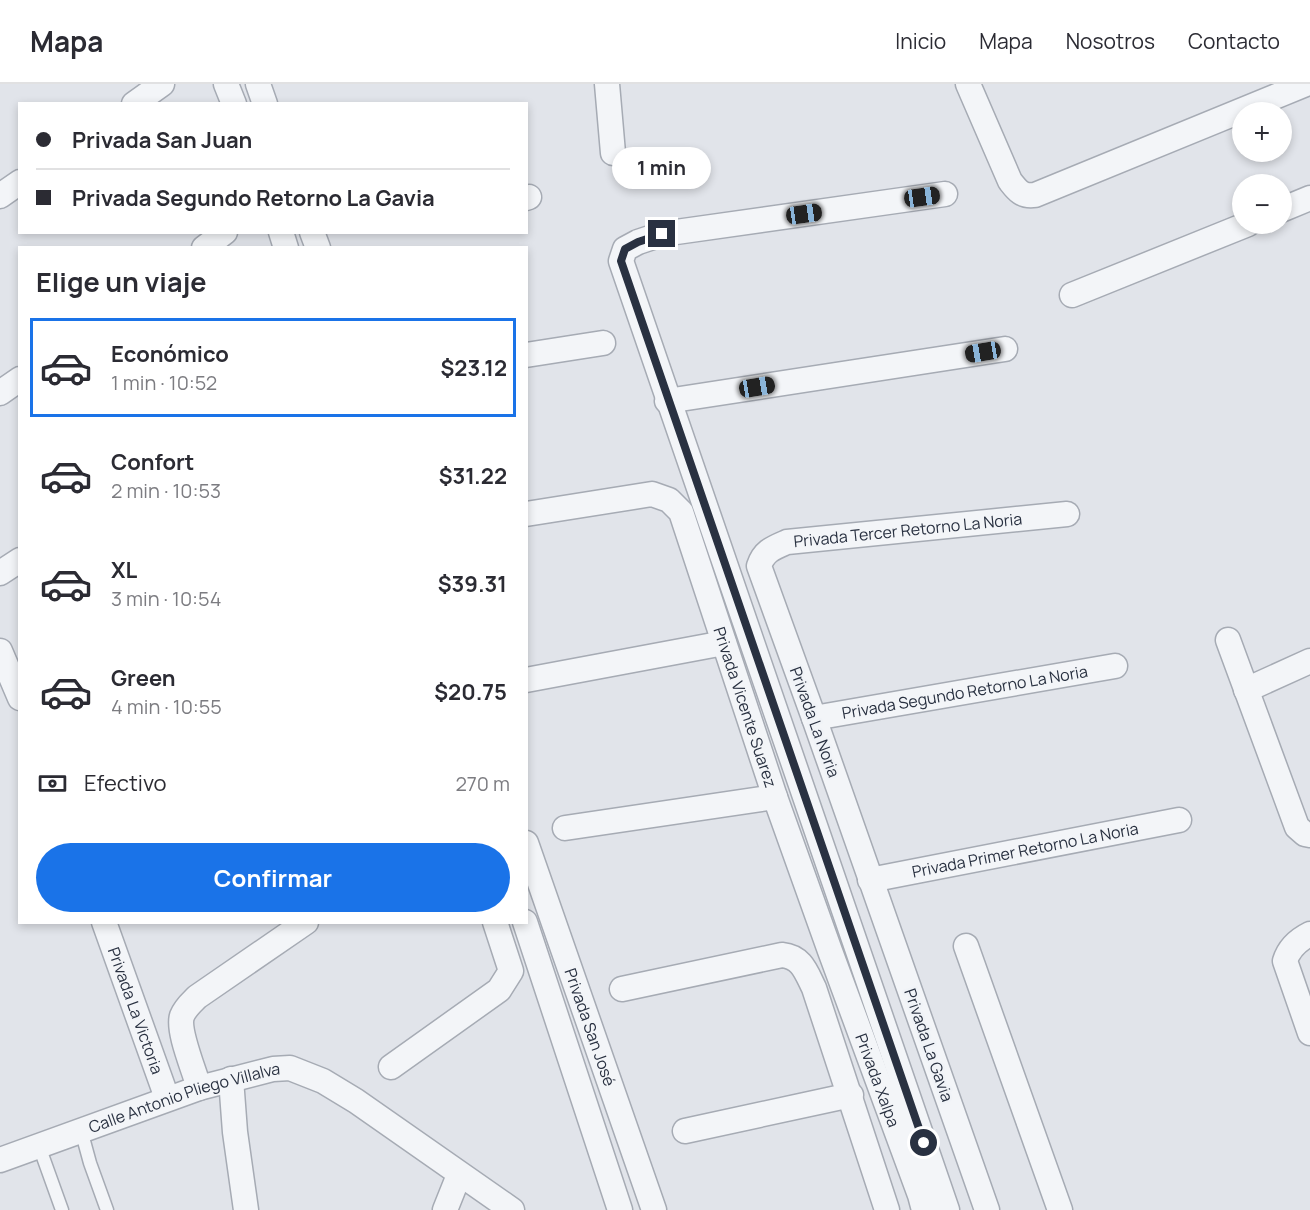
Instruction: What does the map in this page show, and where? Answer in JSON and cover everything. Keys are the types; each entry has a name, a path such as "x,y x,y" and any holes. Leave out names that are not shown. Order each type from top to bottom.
{"street":[{"path":"137,102 162,84"},
{"path":"226,84 233,102"},
{"path":"258,84 264,102"},
{"path":"608,84 613,153"},
{"path":"968,84 1010,181 1019,192 1026,196 1035,195 1264,92 1306,84"},
{"path":"0,196 18,183"},
{"path":"945,194 662,234 625,249 621,261 667,401 947,1210"},
{"path":"1292,205 1310,198"},
{"path":"1072,295 1232,230"},
{"path":"207,246 222,234"},
{"path":"528,355 603,343"},
{"path":"667,401 1005,349"},
{"path":"0,393 18,380"},
{"name":"Privada Vicente Suarez","path":"528,514 652,494 669,500 681,512 775,797 830,951"},
{"name":"Privada Tercer Retorno La Noria","path":"759,566 762,556 769,549 787,542 1067,514"},
{"path":"0,573 18,561"},
{"name":"Privada La Noria","path":"759,566 870,880"},
{"path":"1228,640 1297,827 1310,835"},
{"path":"528,680 724,643"},
{"path":"0,651 18,693"},
{"path":"1246,690 1310,662"},
{"name":"Privada Segundo Retorno La Noria","path":"814,718 1115,666"},
{"path":"565,828 775,797"},
{"name":"Privada Primer Retorno La Noria","path":"870,880 1179,820"},
{"name":"Privada San José","path":"528,849 654,1210"},
{"name":"Privada La Gavia","path":"870,880 987,1210"},
{"name":"Privada La Victoria","path":"105,924 167,1098"},
{"path":"199,1088 183,1032 181,1018 186,1009 197,997 303,924"},
{"path":"391,1067 500,990 511,971 496,924"},
{"path":"526,924 621,1210"},
{"path":"1310,934 1287,952 1285,961 1310,1032"},
{"path":"966,946 1060,1210"},
{"name":"Privada Xalpa","path":"830,951 921,1195 924,1210"},
{"path":"622,988 782,955 790,956 800,962 810,979 887,1210"},
{"name":"Calle Antonio Pliego Villalva","path":"0,1160 167,1098 231,1079 273,1069 290,1068 323,1081 356,1101 459,1175 513,1210"},
{"path":"231,1079 235,1132 246,1210"},
{"path":"685,1131 850,1095"},
{"path":"445,1210 459,1175"}],"lane":[{"path":"81,1130 107,1210"},
{"path":"39,1146 62,1210"}],"route":[{"path":"662,234 625,249 621,261 675,424 924,1143"}]}
